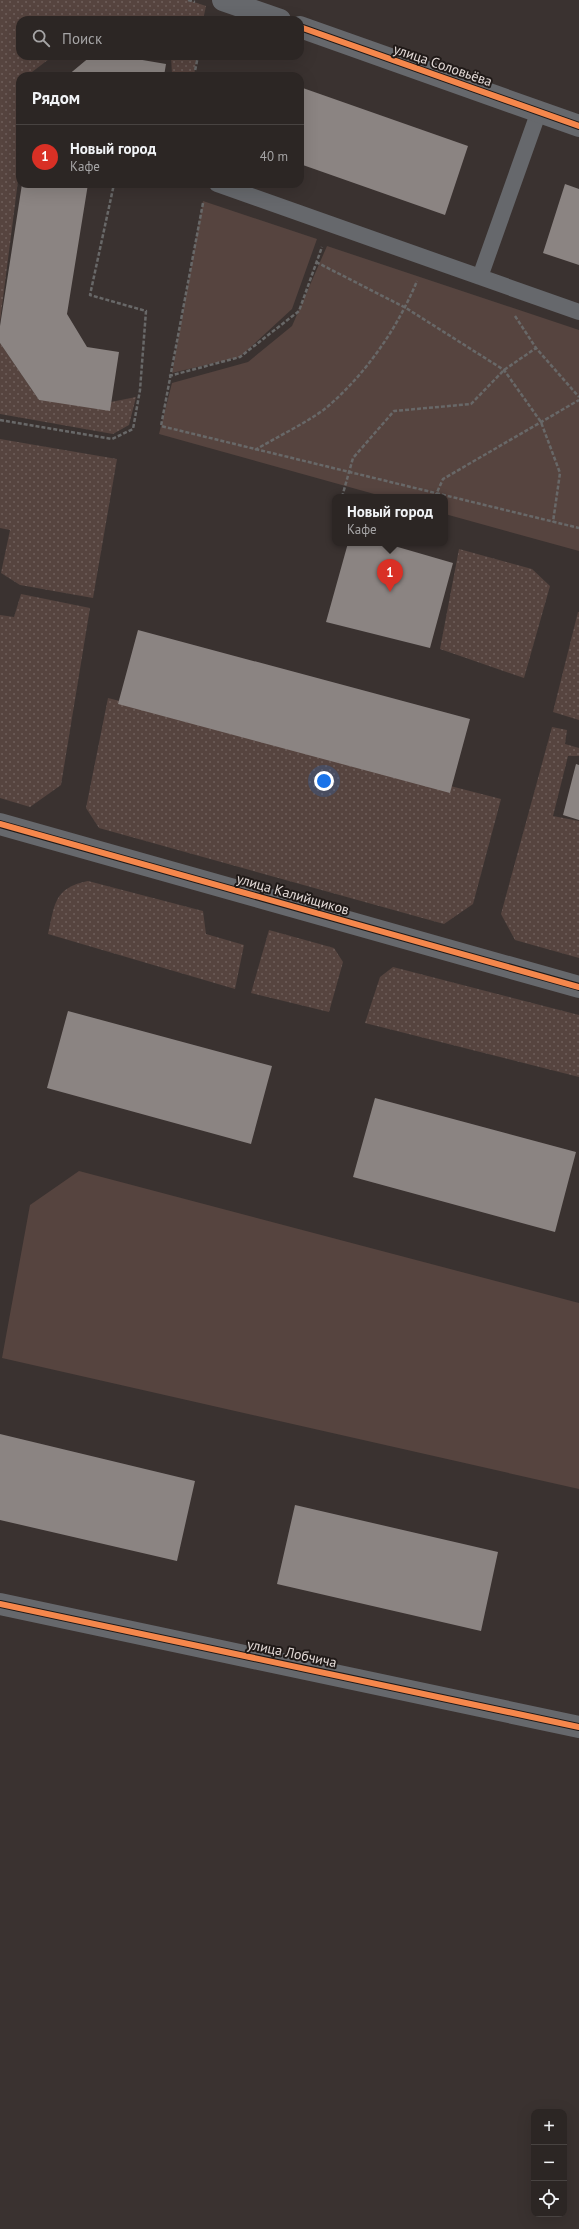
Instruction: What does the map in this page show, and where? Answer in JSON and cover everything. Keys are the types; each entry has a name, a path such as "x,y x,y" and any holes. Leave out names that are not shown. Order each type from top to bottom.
{"street":[{"path":"223,0 269,16"},
{"name":"улица Соловьёва","path":"304,28 579,126"},
{"name":"улица Калийщиков","path":"0,824 579,987"},
{"name":"улица Лобчича","path":"0,1604 242,1654 579,1727"}],"lane":[{"path":"480,277 539,111"},
{"path":"228,188 579,312"}],"path":[{"path":"195,72 197,60"},
{"path":"0,420 112,439 133,429 140,390 146,311 90,294 113,188"},
{"path":"209,200 203,201 169,376 161,426 254,450 440,494"},
{"path":"169,376 240,356 299,311 324,241"},
{"path":"316,262 406,308 504,370 541,422 560,473 553,522"},
{"path":"254,450 325,408 373,359 406,308 420,274"},
{"path":"436,493 443,479 579,398 536,348 512,311"},
{"path":"343,494 353,458 394,411 471,404 504,370 536,348"},
{"path":"448,496 579,528"}],"shaded area":[{"path":"0,0 188,0 206,6 204,16 16,16 16,60 48,60 32,72 16,72 17,188 0,322"},
{"path":"171,60 196,60 195,72 172,72"},
{"path":"203,201 317,239 292,309 240,357 172,373"},
{"path":"327,246 579,330 579,551 448,515 448,494 374,494 159,434 172,383 248,362 292,326"},
{"path":"0,343 39,400 111,402 136,397 129,425 113,434 0,414"},
{"path":"0,439 117,459 93,598 20,585 1,573 10,530 0,528"},
{"path":"459,549 532,569 550,586 524,678 440,649"},
{"path":"21,594 90,608 61,785 30,807 0,798 0,615 14,617"},
{"path":"579,612 579,720 553,712"},
{"path":"108,698 501,799 473,904 444,924 99,828 86,808"},
{"path":"552,727 567,730 565,744 579,748 579,756 568,756 553,816 579,821 579,958 515,940 501,914"},
{"path":"88,881 203,911 206,934 244,945 235,989 48,934 52,914 62,893 68,888"},
{"path":"269,930 334,948 343,962 329,1012 251,993"},
{"path":"393,967 579,1015 579,1077 365,1023 380,977"},
{"path":"79,1171 579,1303 579,1489 2,1358 30,1205"}],"building":[{"path":"86,60 142,60 166,64 165,72 72,72"},
{"path":"304,88 468,146 445,215 304,165"},
{"path":"565,184 579,189 579,265 543,253"},
{"path":"21,188 87,188 67,314 87,347 119,352 110,411 39,400 0,343 0,326"},
{"path":"347,546 394,546 453,563 430,648 326,622"},
{"path":"138,630 470,719 450,793 118,704"},
{"path":"576,764 579,765 579,820 563,815"},
{"path":"68,1011 272,1066 251,1144 47,1088"},
{"path":"375,1098 576,1152 555,1232 353,1177"},
{"path":"0,1434 195,1481 177,1561 0,1520"},
{"path":"295,1505 498,1552 481,1631 277,1584"}],"cycle path":[{"path":"304,28 579,126"},
{"path":"0,824 579,987"},
{"path":"0,1604 579,1727"}],"place":[{"name":"Новый город","path":"390,592"}]}
